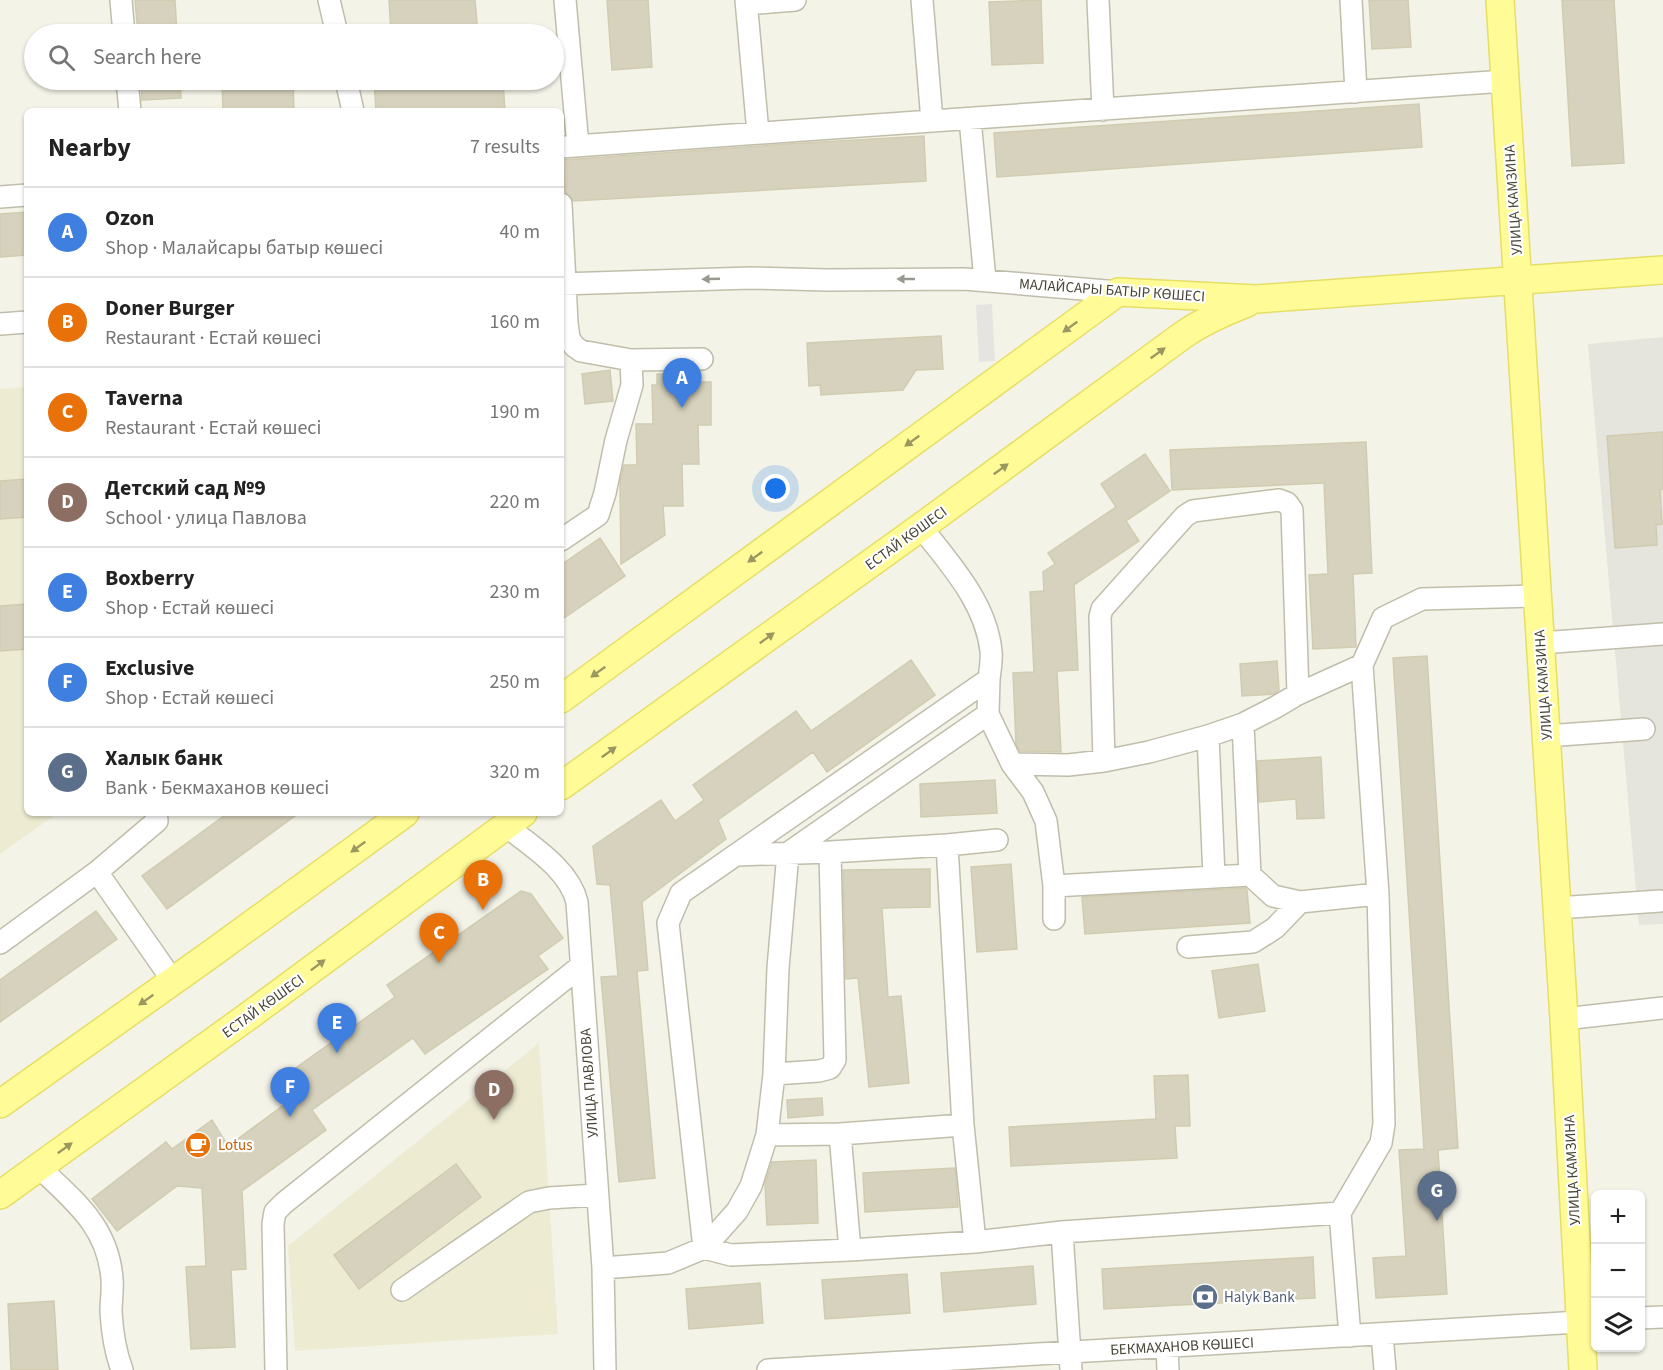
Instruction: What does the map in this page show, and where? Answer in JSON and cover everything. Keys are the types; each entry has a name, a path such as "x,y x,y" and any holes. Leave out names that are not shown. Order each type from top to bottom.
{"main road":[{"name":"УЛИЦА КАМЗИНА","path":"1500,0 1564,1019 1588,1322 1583,1370"},
{"name":"МАЛАЙСАРЫ БАТЫР КӨШЕСІ","path":"1118,292 1256,299 1663,270"},
{"path":"564,697 1118,292"},
{"name":"ЕСТАЙ КӨШЕСІ","path":"564,784 1200,323 1256,299"},
{"path":"0,1104 401,816"},
{"name":"ЕСТАЙ КӨШЕСІ","path":"0,1195 254,1012 514,819"}],"street":[{"path":"121,0 123,24"},
{"path":"329,0 335,24"},
{"path":"566,0 569,146 1505,81"},
{"path":"758,133 747,2 795,0"},
{"path":"922,0 932,121"},
{"path":"1098,0 1103,110"},
{"path":"1351,0 1356,92"},
{"path":"128,90 130,108"},
{"path":"348,90 352,108"},
{"path":"970,119 985,280"},
{"path":"0,197 24,195"},
{"name":"МАЛАЙСАРЫ БАТЫР КӨШЕСІ","path":"564,284 750,278 985,280 1118,292"},
{"path":"564,294 570,338 574,346 581,351 631,360 702,359"},
{"path":"0,324 24,322"},
{"path":"564,538 598,515 632,385 631,360"},
{"path":"1104,760 1100,617 1102,609 1185,516 1193,511 1279,500 1287,503 1292,510 1298,694"},
{"path":"921,527 976,602 985,624 991,652 988,714 1012,764 1033,792 1047,821 1054,886 1054,919"},
{"path":"1350,1336 1340,1212 1381,1143 1384,1124 1378,894 1362,665 1383,618 1422,599 1538,596"},
{"path":"1541,644 1663,634"},
{"path":"1012,764 1068,765 1104,760 1149,752 1208,736 1243,724 1298,694 1362,665"},
{"path":"704,1248 668,924 681,893 989,679"},
{"path":"788,853 988,714"},
{"path":"1243,724 1250,875 1273,896 1300,902 1378,894"},
{"path":"1546,736 1644,729"},
{"path":"1208,736 1214,877"},
{"path":"0,943 97,872 160,816"},
{"name":"УЛИЦА ПАВЛОВА","path":"514,819 566,876 577,902 603,1268 605,1370"},
{"path":"736,855 830,852 997,840"},
{"path":"947,845 963,1125 975,1242"},
{"path":"774,1074 819,1071 830,1068 835,1060 830,852"},
{"path":"603,1268 668,1263 704,1248 737,1211 751,1186 766,1135 774,1074 778,968 788,853"},
{"path":"97,872 173,981"},
{"path":"1054,886 1250,875"},
{"path":"1557,908 1660,901"},
{"path":"1188,947 1253,942 1275,928 1300,902"},
{"path":"276,1370 273,1224 276,1212 284,1203 581,966"},
{"path":"1564,1019 1663,1008"},
{"path":"766,1135 840,1134 963,1125"},
{"path":"840,1134 850,1250"},
{"path":"39,1167 87,1213 101,1235 112,1278 111,1312 114,1339 122,1370"},
{"path":"402,1290 529,1202 549,1198 597,1196"},
{"path":"704,1248 731,1255 850,1250 1340,1212"},
{"path":"1062,1232 1070,1361"},
{"path":"1645,1318 1663,1317"},
{"name":"БЕКМАХАНОВ КӨШЕСІ","path":"768,1370 1070,1361 1167,1347 1588,1322"},
{"path":"1382,1334 1385,1370"},
{"path":"1167,1347 1168,1370"}],"shaded area":[{"path":"992,304 995,361 979,362 976,305"},
{"path":"1663,337 1663,924 1639,925 1588,344"},
{"path":"24,387 24,816 54,816 0,854 0,389"},
{"path":"539,1043 558,1334 295,1351 288,1246"}],"building":[{"path":"135,0 175,0 176,24 137,24"},
{"path":"389,0 475,0 477,24 390,24"},
{"path":"607,0 648,0 652,67 612,70"},
{"path":"1041,0 1043,63 992,65 989,2"},
{"path":"1369,0 1408,0 1411,47 1372,49"},
{"path":"1562,0 1614,0 1624,163 1572,166"},
{"path":"142,90 181,90 181,98 142,100"},
{"path":"222,90 293,90 294,108 223,108"},
{"path":"375,90 504,90 505,108 376,108"},
{"path":"1419,104 1422,147 997,177 994,133"},
{"path":"924,136 926,181 573,201 565,192 564,160"},
{"path":"24,212 24,255 0,257 0,214"},
{"path":"941,336 943,369 916,370 903,390 821,395 820,385 809,386 807,343"},
{"path":"610,370 613,401 585,404 582,374"},
{"path":"657,374 697,374 697,382 711,382 711,425 698,425 699,464 682,464 683,506 663,506 665,535 621,564 620,482 624,465 637,465 636,424 653,424 652,385 657,385"},
{"path":"1663,432 1663,489 1660,490 1662,524 1656,525 1657,545 1615,548 1607,436"},
{"path":"1366,442 1372,573 1353,574 1356,647 1313,649 1309,575 1328,574 1324,483 1172,490 1170,450"},
{"path":"1145,454 1170,491 1126,521 1139,541 1074,585 1078,670 1057,671 1061,752 1020,751 1016,744 1013,673 1034,672 1030,592 1044,591 1043,572 1055,564 1048,553 1116,507 1101,484"},
{"path":"24,479 24,517 0,519 0,481"},
{"path":"600,538 625,576 564,618 564,563"},
{"path":"24,604 24,649 0,651 0,606"},
{"path":"1427,656 1458,1148 1438,1150 1447,1294 1376,1298 1373,1258 1406,1256 1399,1150 1424,1149 1393,658"},
{"path":"911,660 935,695 827,772 813,752 718,820 726,839 642,902 648,970 637,971 655,1178 619,1182 601,977 618,976 610,885 597,884 593,846 661,800 675,821 704,800 693,785 796,711 811,731"},
{"path":"1277,661 1279,690 1274,694 1242,696 1240,664"},
{"path":"1321,757 1324,818 1297,819 1296,799 1259,802 1257,761"},
{"path":"995,780 997,813 921,817 920,784"},
{"path":"224,816 295,816 167,909 142,876"},
{"path":"1011,864 1017,949 977,952 971,867"},
{"path":"930,869 930,907 882,908 888,997 901,996 909,1083 869,1087 858,978 846,979 843,870"},
{"path":"1245,888 1250,923 1085,934 1082,897"},
{"path":"521,891 531,894 563,938 538,956 548,969 425,1054 413,1038 312,1110 326,1130 242,1191 246,1269 231,1270 235,1347 191,1349 186,1267 206,1266 202,1188 177,1186 117,1231 92,1199 166,1142 172,1149 212,1120 228,1146 300,1093 286,1075 395,997 387,985"},
{"path":"96,911 117,939 0,1022 0,980"},
{"path":"1258,964 1265,1011 1219,1018 1212,971"},
{"path":"1188,1075 1190,1126 1175,1126 1177,1158 1011,1166 1009,1127 1156,1119 1154,1076"},
{"path":"822,1098 823,1115 788,1118 787,1100"},
{"path":"816,1160 818,1223 767,1225 765,1184 772,1162"},
{"path":"456,1164 481,1197 359,1289 334,1255"},
{"path":"955,1168 958,1207 865,1212 863,1173"},
{"path":"1313,1257 1315,1298 1104,1309 1102,1269"},
{"path":"1033,1266 1036,1304 944,1312 941,1273"},
{"path":"907,1274 910,1313 825,1319 822,1280"},
{"path":"760,1283 763,1323 689,1329 686,1289"},
{"path":"54,1301 58,1370 11,1370 8,1304"}],"place":[{"name":"Ozon","path":"682,408"},
{"name":"Doner Burger","path":"483,910"},
{"name":"Taverna","path":"439,963"},
{"name":"Boxberry","path":"337,1053"},
{"name":"Exclusive","path":"290,1117"},
{"name":"Детский сад №9","path":"494,1120"},
{"name":"Lotus","path":"198,1145"},
{"name":"Халык банк","path":"1437,1221"},
{"name":"Halyk Bank","path":"1205,1297"}]}
